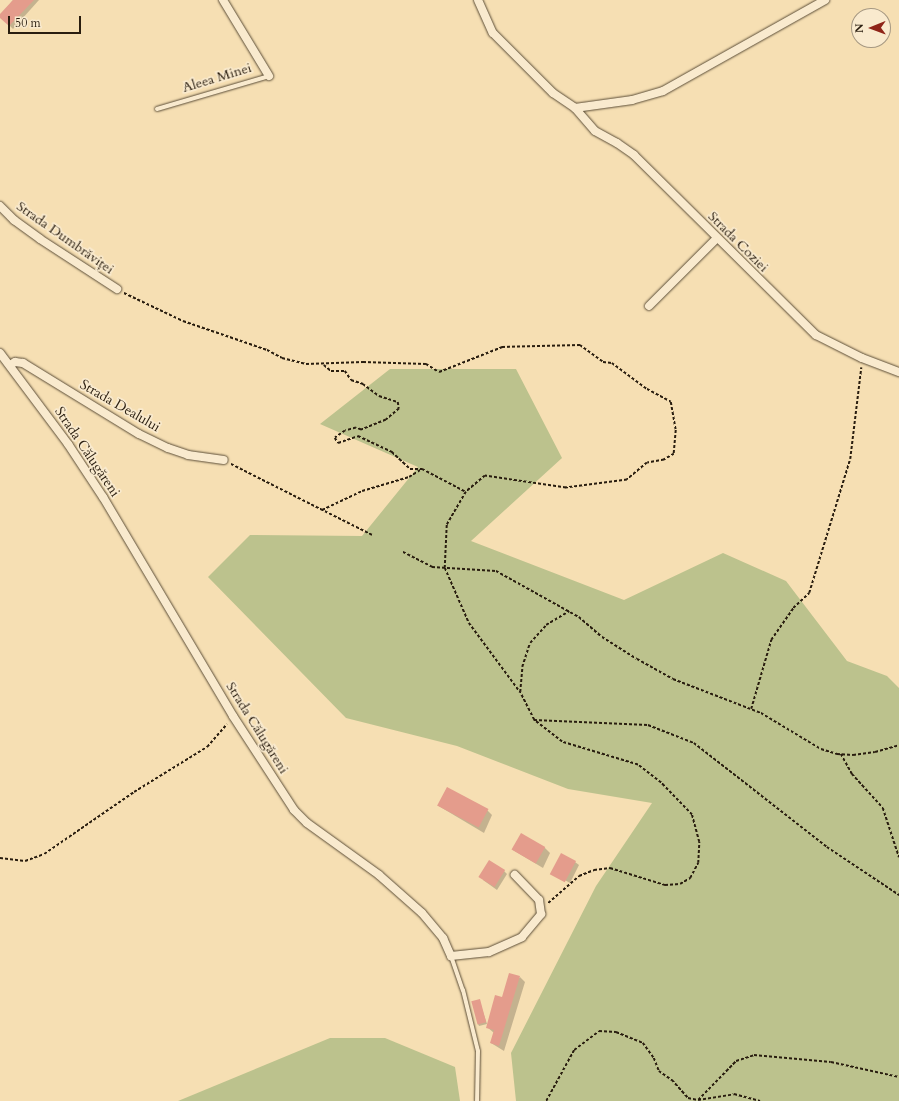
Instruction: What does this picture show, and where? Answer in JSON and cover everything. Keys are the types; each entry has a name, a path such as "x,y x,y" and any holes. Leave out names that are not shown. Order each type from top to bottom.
{"street":[{"name":"Aleea Minei","path":"223,0 268,76"},
{"name":"Strada Coziei","path":"478,0 493,33 553,92 575,108 595,132 617,143 634,155 716,239 816,335 862,358 896,371"},
{"path":"575,108 632,100 663,91 825,0"},
{"name":"Strada Dumbrăviței","path":"0,206 14,220 40,239 117,289"},
{"path":"649,306 716,239"},
{"name":"Strada Călugăreni","path":"0,353 68,444 103,497 234,716 294,810 307,823 379,874 422,913 443,938 451,956"},
{"name":"Strada Dealului","path":"10,365 15,362 23,363 139,434 168,448 188,455 224,460"},
{"path":"896,371 899,364"},
{"path":"451,956 489,952 522,937 541,914 539,900 515,875"}],"lane":[{"name":"Aleea Minei","path":"157,109 268,76"},
{"name":"Strada Călugăreni","path":"451,956 463,990 478,1051 479,1094 477,1101"}],"path":[{"path":"117,289 183,321 267,350 282,358 324,365 363,362 426,364 439,372 502,347 580,345 603,362 612,363 647,389 671,402 676,430 674,454 664,460 647,463 627,480 566,488 484,476 466,492 447,525 445,568 470,623 521,693 534,720 562,742 638,765 661,783 692,815 699,842 698,863 690,878 680,884 665,884 610,868 594,870 579,876 551,899 541,914"},
{"path":"751,709 771,640 793,608 809,593 850,459 862,358"},
{"path":"324,365 331,371 345,371 351,380 363,384 379,396 398,402 399,409 386,420 361,430 356,428 345,432 335,438 338,443 358,436 392,452 410,469 422,469 466,492"},
{"path":"224,460 372,535"},
{"path":"321,510 362,491 409,477 422,469"},
{"path":"403,552 432,567 496,571 579,617 602,637 643,663 674,679 751,709 821,749 841,754 875,752 899,745"},
{"path":"521,693 522,667 530,643 546,625 569,611"},
{"path":"0,858 25,861 44,854 134,792 207,747 234,716"},
{"path":"534,720 648,725 694,743 827,847 899,895"},
{"path":"841,754 852,774 883,808 899,857"},
{"path":"546,1101 574,1050 599,1031 616,1032 643,1043 654,1058 659,1071 672,1080 688,1098 698,1100 734,1094 760,1101"},
{"path":"698,1100 736,1061 754,1055 831,1062 899,1077"}],"green space":[{"path":"390,369 516,369 562,458 471,541 624,600 723,553 786,581 847,661 887,676 899,688 899,1101 516,1101 511,1053 596,886 652,803 568,789 457,746 346,718 208,577 250,535 362,536 418,467 320,424"},
{"path":"330,1038 385,1038 455,1067 460,1101 178,1101"}],"building":[{"path":"13,0 34,0 9,26 0,18 0,14"},
{"path":"447,787 488,809 479,828 437,806"},
{"path":"521,833 545,847 536,863 512,849"},
{"path":"561,853 576,861 565,882 550,874"},
{"path":"489,860 505,870 495,887 478,877"},
{"path":"509,973 520,976 499,1046 490,1043 494,1030 486,1028 495,995 502,997"},
{"path":"480,999 486,1022 478,1025 471,1001"}]}
